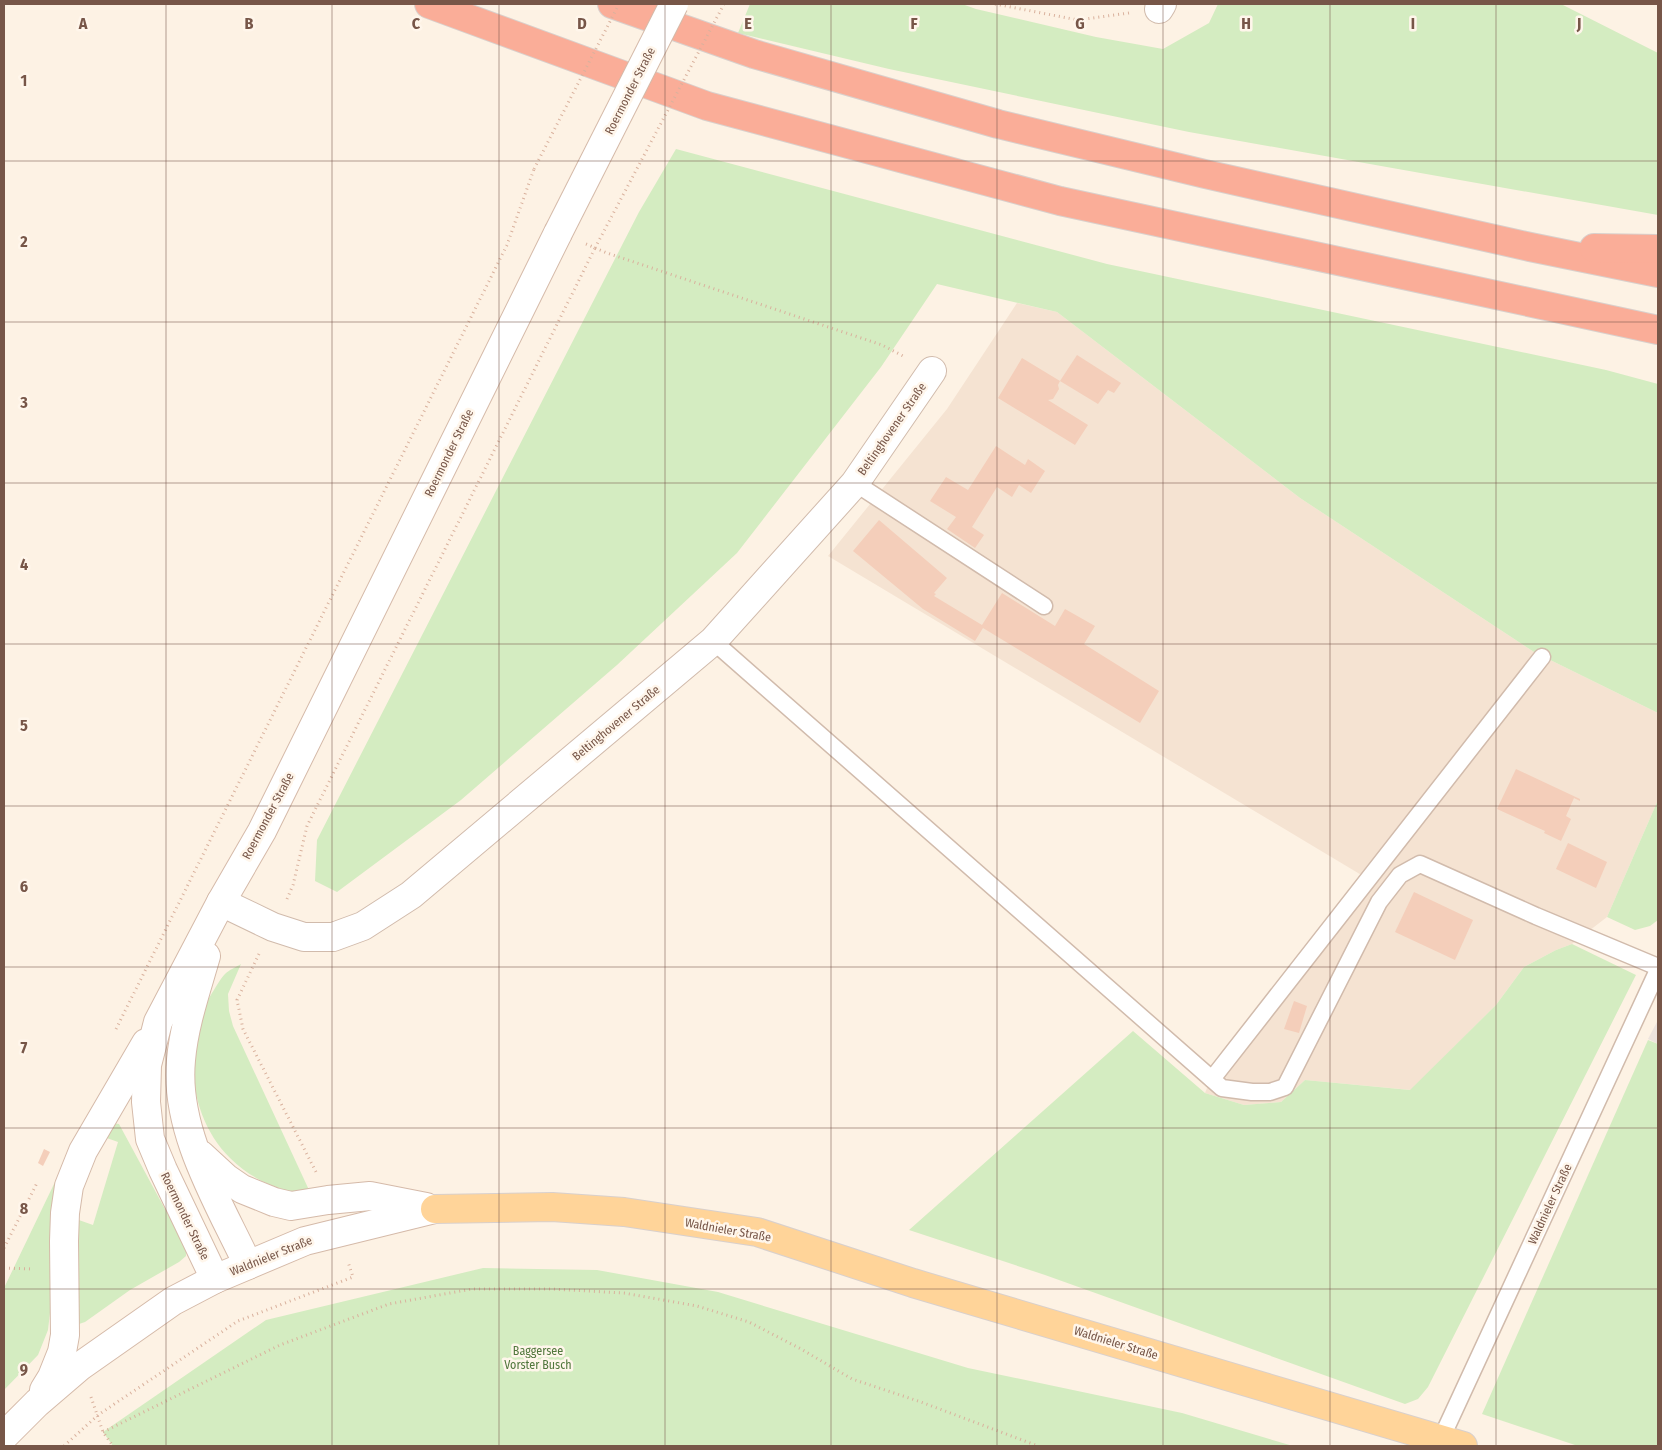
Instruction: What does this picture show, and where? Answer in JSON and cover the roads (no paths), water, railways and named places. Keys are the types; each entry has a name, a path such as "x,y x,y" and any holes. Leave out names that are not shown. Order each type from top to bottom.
{"highway":[{"path":"429,4 707,106 1060,201 1658,330"},
{"path":"612,4 754,54 998,124 1204,174 1530,247 1658,273"},
{"path":"1530,247 1658,248"}],"main road":[{"name":"Roermonder Straße","path":"215,1279 162,1170 150,1138 146,1102 147,1065 158,1022 221,902 270,815 558,233 674,4"},
{"name":"Beltinghovener Straße","path":"221,902 273,926 304,937 333,937 363,926 403,901 713,641 855,483 932,371"},
{"name":"Roermonder Straße","path":"221,902 184,1036 180,1062 181,1089 185,1120 194,1149 248,1265"},
{"path":"4,1436 37,1403 52,1377 62,1352 65,1334 65,1213 69,1186 83,1151 158,1022"},
{"path":"194,1149 226,1178 242,1188 274,1202 291,1206 370,1196 435,1209"},
{"name":"Waldnieler Straße","path":"37,1403 78,1367 173,1301 215,1279 305,1241 435,1209 561,1208 624,1212 757,1232 913,1282 1452,1443"}],"lane":[{"path":"855,483 1044,606"},
{"path":"713,641 1212,1079 1542,658"},
{"name":"Waldnieler Straße","path":"1212,1079 1222,1088 1252,1092 1270,1092 1285,1087 1379,902 1400,875 1420,864 1658,968 1452,1443"}],"park label":[{"name":"Baggersee Vorster Busch","path":"538,1358"}]}
